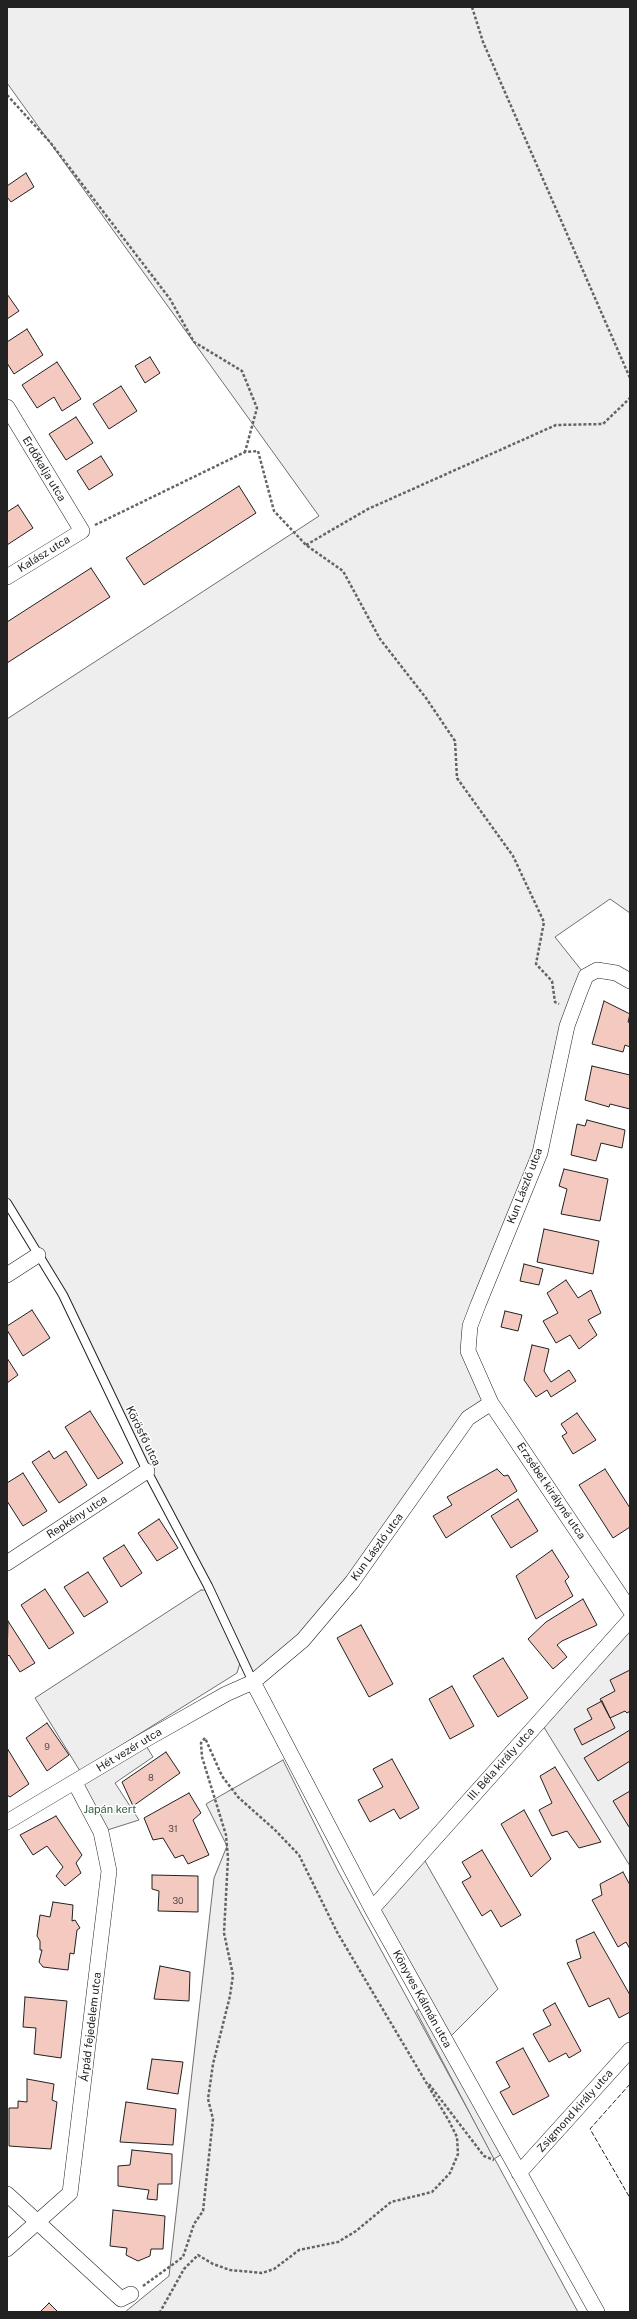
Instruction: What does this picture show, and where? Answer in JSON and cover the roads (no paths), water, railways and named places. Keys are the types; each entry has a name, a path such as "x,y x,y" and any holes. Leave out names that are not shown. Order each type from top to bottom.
{"street":[{"name":"Erdőkalja utca","path":"7,407 82,531"},
{"name":"Kalász utca","path":"7,577 82,531"},
{"name":"Kun László utca","path":"476,1370 468,1351 470,1326 540,1153 572,1011 586,976 597,970 616,973 630,981"},
{"path":"7,1275 38,1255"},
{"name":"Erzsébet királyné utca","path":"476,1370 491,1403 630,1610"},
{"name":"Kun László utca","path":"252,1682 308,1634 352,1582 468,1418 491,1403"},
{"name":"Repkény utca","path":"7,1563 147,1471"},
{"name":"III. Béla király utca","path":"372,1908 630,1620"},
{"name":"Hét vezér utca","path":"7,1822 75,1783 143,1740 226,1694 252,1682"},
{"name":"Könyves Kálmán utca","path":"252,1682 372,1908 598,2312"},
{"name":"Árpád fejedelem utca","path":"7,2249 70,2193 109,1871 101,1832 75,1783"},
{"name":"Zsigmond király utca","path":"519,2172 630,2050"},
{"path":"7,2194 121,2299 131,2294"}],"lane":[{"name":"Körösfő utca","path":"7,1203 63,1295 147,1471 208,1586 252,1682"}],"park label":[{"name":"Japán kert","path":"110,1810"}]}
